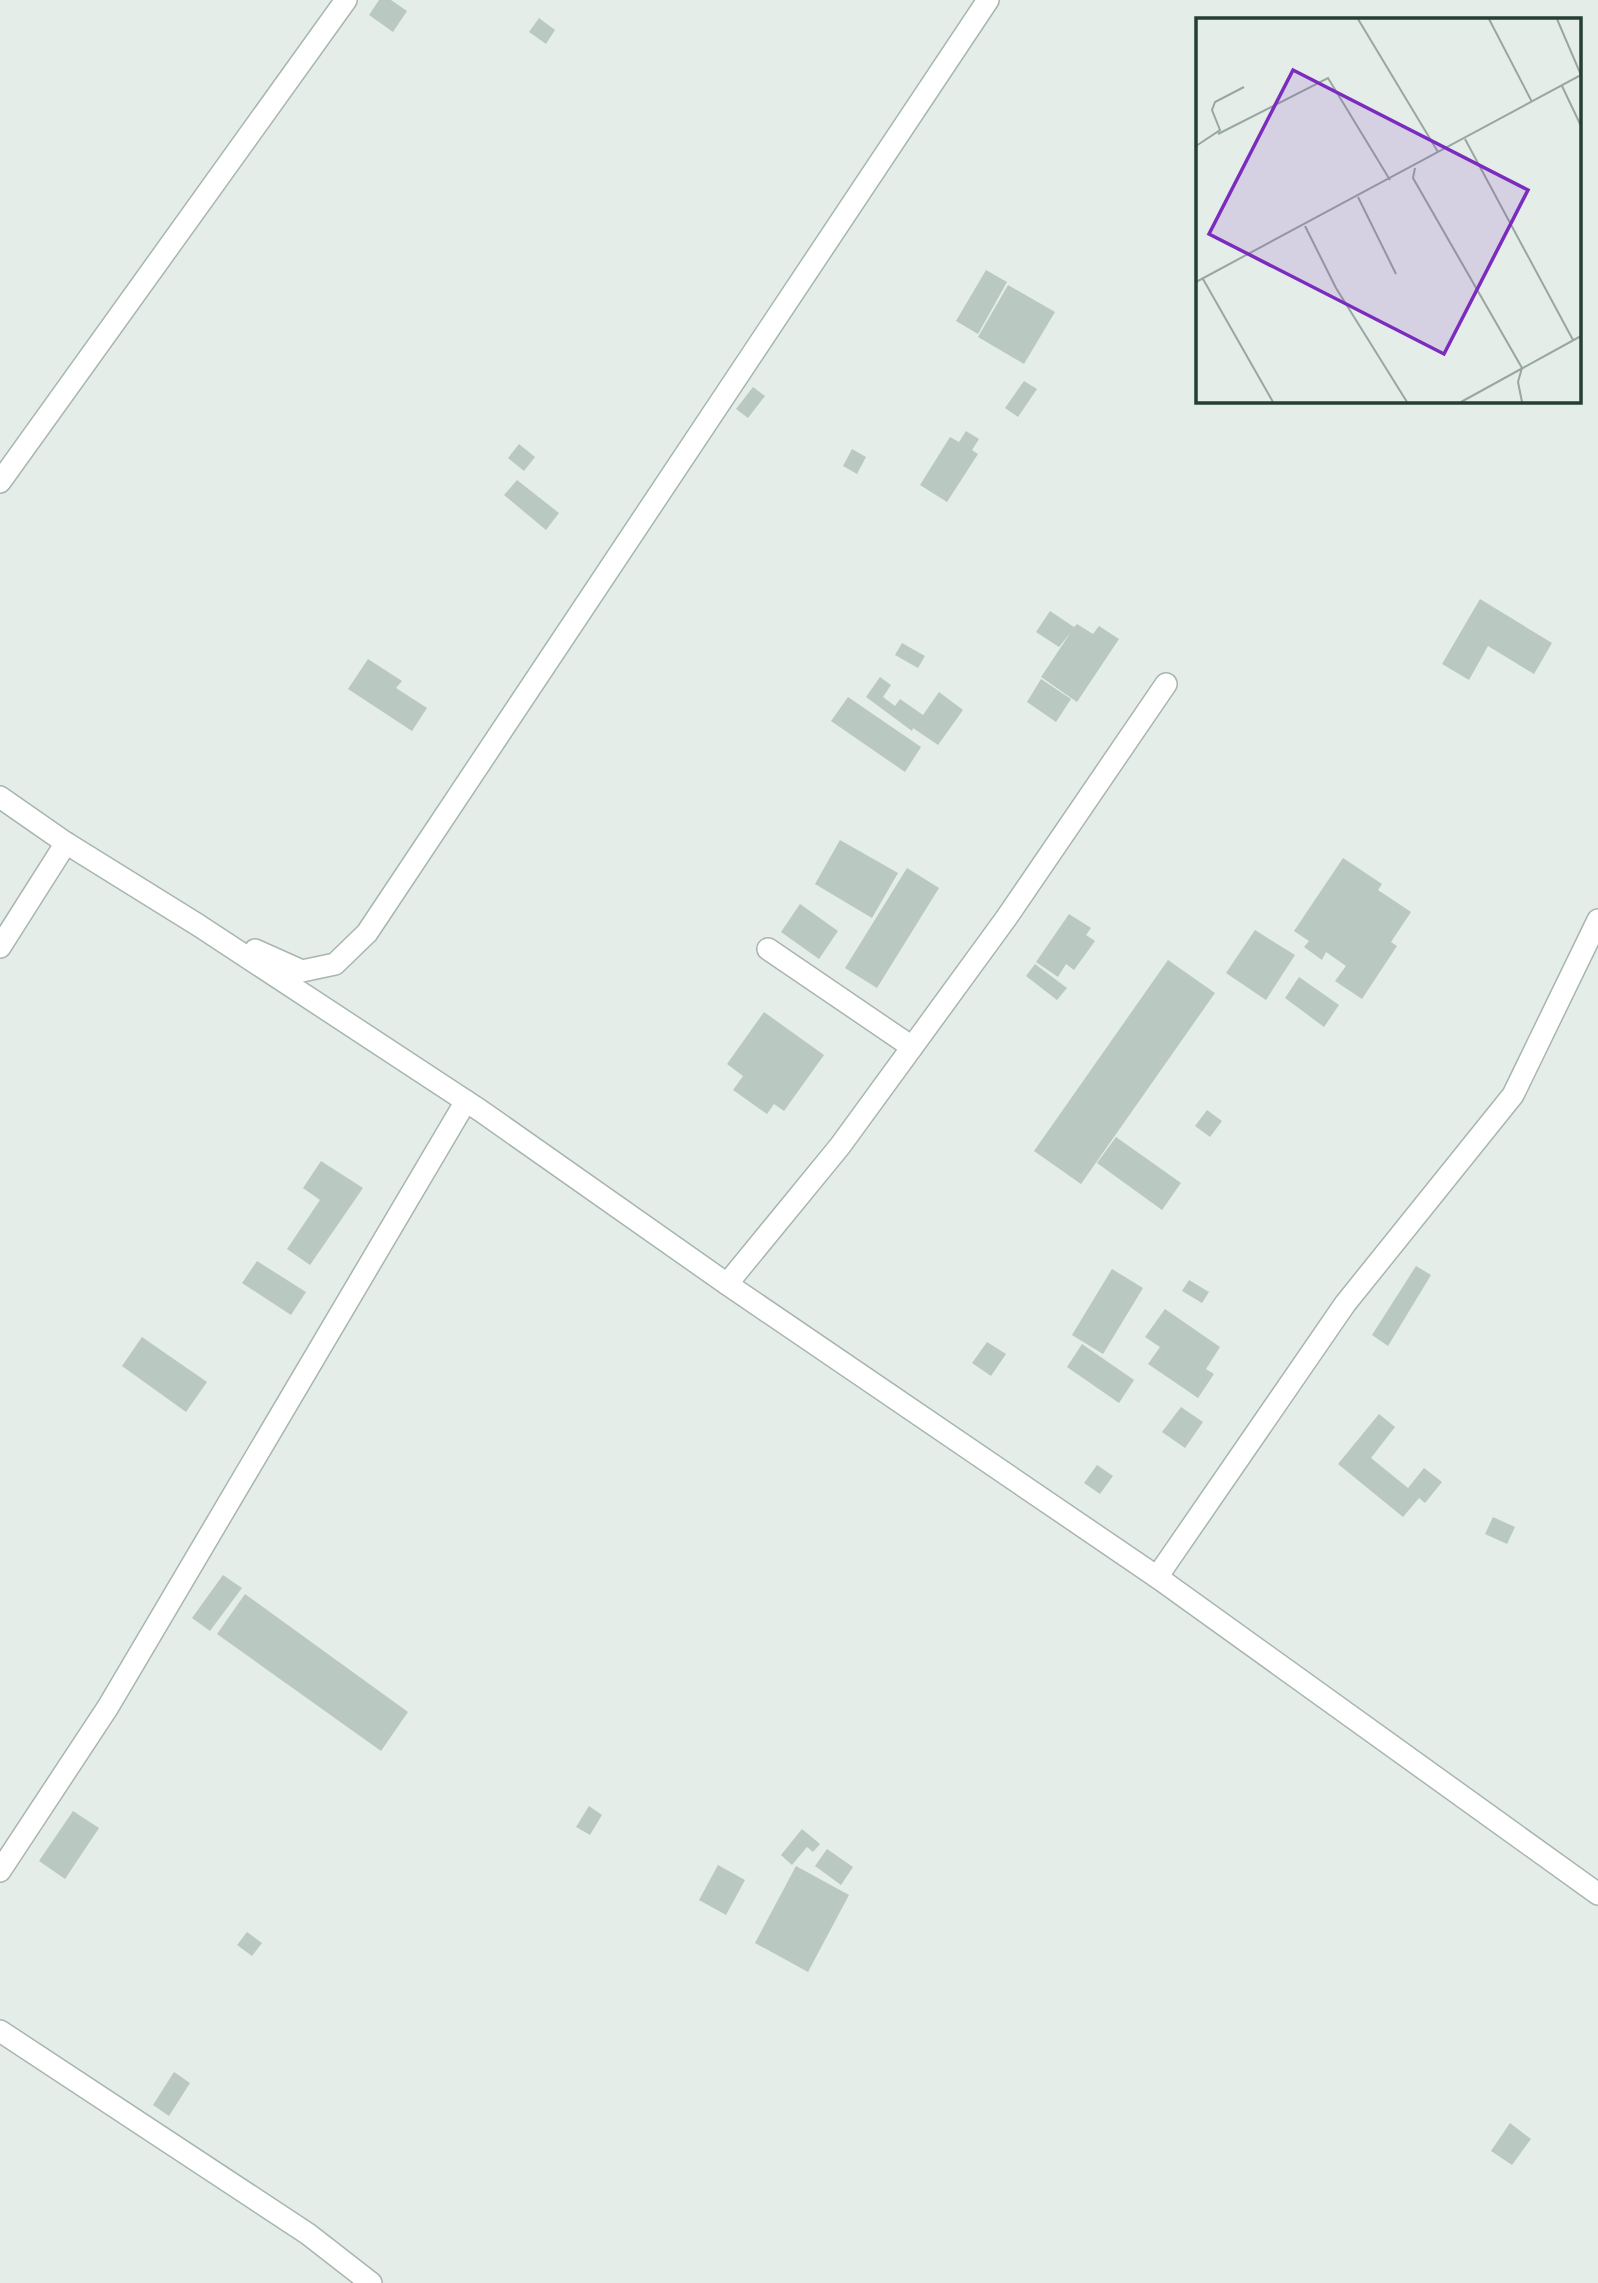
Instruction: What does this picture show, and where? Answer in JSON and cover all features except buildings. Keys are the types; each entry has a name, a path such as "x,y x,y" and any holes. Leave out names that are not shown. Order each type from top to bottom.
{"street":[{"path":"0,482 346,0"},
{"path":"198,925 302,971 334,964 367,933 988,0"},
{"path":"727,1284 840,1146 1007,917 1166,684"},
{"path":"0,797 466,1101 727,1284 1157,1577 1598,1894"},
{"path":"0,947 66,842"},
{"path":"1157,1577 1345,1304 1513,1095 1598,920"},
{"path":"768,949 912,1047"},
{"path":"0,1871 108,1707 466,1101"},
{"path":"0,2031 307,2234 371,2283"}]}
